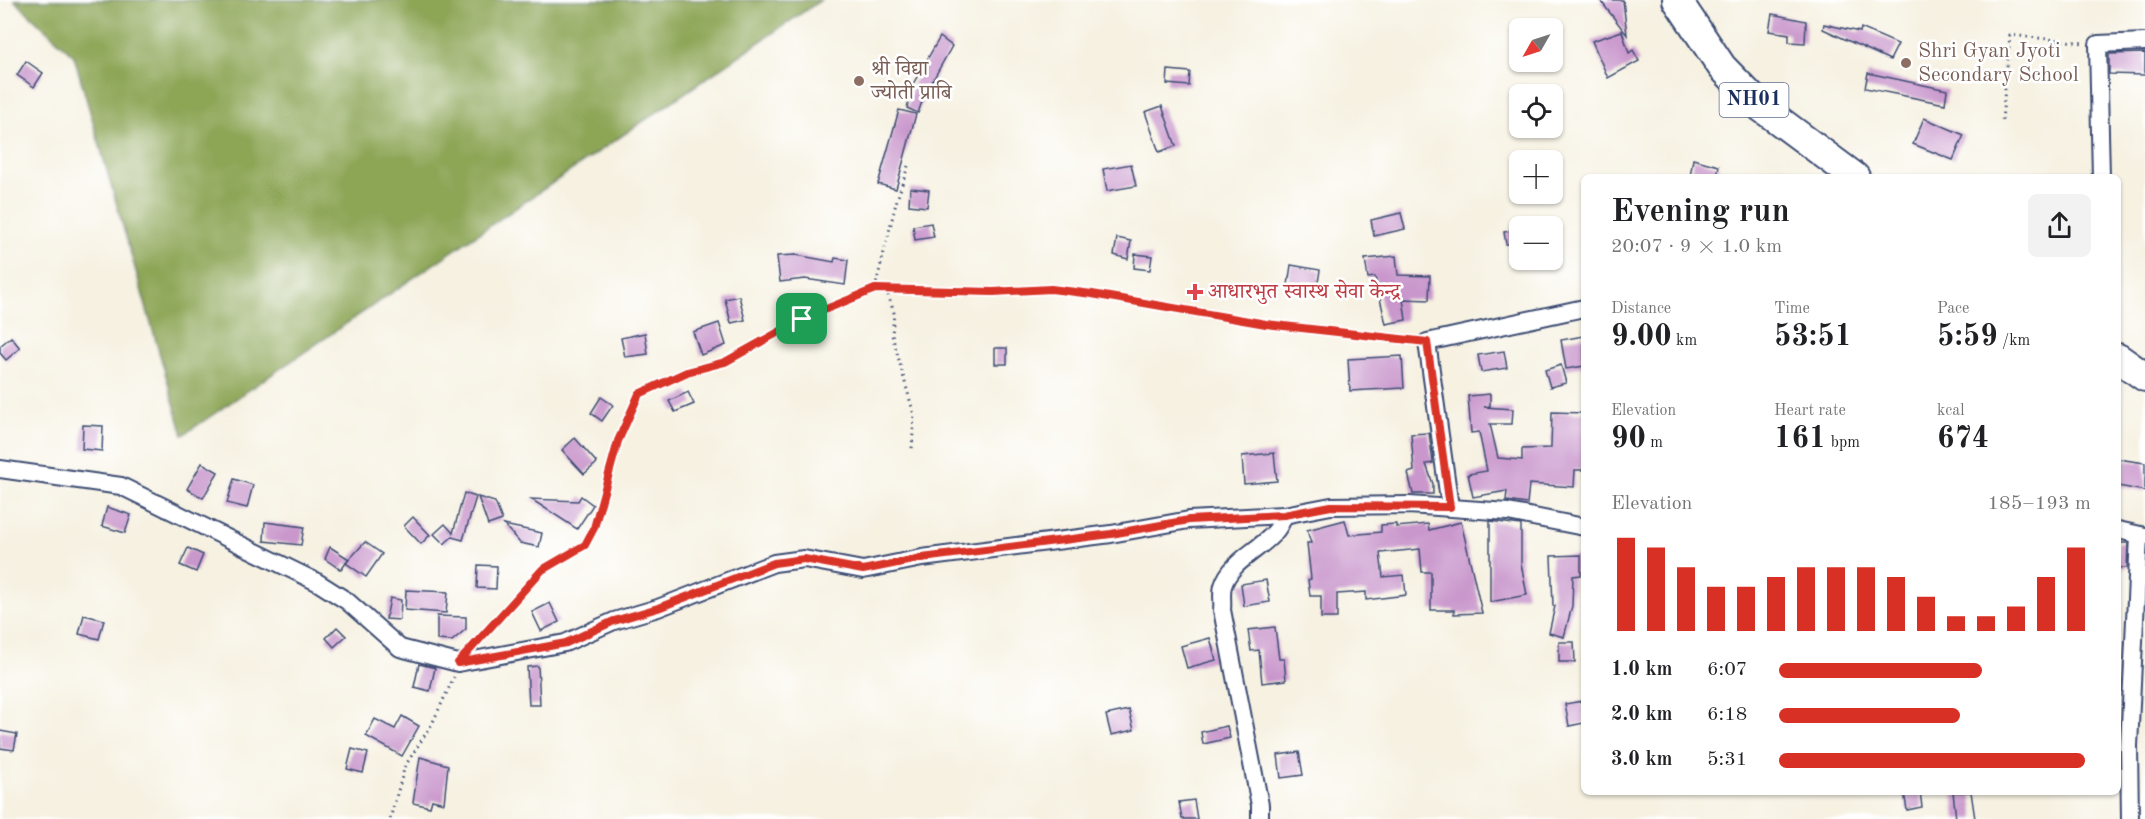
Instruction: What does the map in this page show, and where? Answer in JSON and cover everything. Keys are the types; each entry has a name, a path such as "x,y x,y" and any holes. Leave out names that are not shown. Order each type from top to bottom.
{"highway":[{"name":"NH01","path":"1677,0 1722,67 1762,108 1851,174"},
{"path":"2121,360 2145,377"}],"street":[{"path":"2101,174 2098,44 2145,42"},
{"path":"1450,507 1427,342 1581,309"},
{"path":"0,469 121,486 317,582 347,601 400,648 458,663 566,643 614,621 658,608 774,563 804,559 863,570 922,558 1111,534 1189,520 1284,515 1331,506 1450,507 1509,512 1581,526"},
{"path":"1260,819 1260,805 1222,610 1223,587 1229,573 1268,538 1282,522 1284,515"},
{"path":"2121,531 2142,536 2129,746 2130,819"}],"path":[{"path":"2002,120 2010,35 2098,44"},
{"path":"875,289 908,166"},
{"path":"390,819 405,766 449,693 458,663 542,570 585,545 594,528 618,441 639,394 687,372 725,362 802,319 875,289 993,292 1051,289 1266,324 1427,342"},
{"path":"886,289 894,313 892,335 914,415 912,449"}],"green space":[{"path":"14,0 821,0 183,435 74,56"}],"building":[{"path":"1600,0 1623,0 1627,35"},
{"path":"1772,14 1806,21 1805,43 1789,42 1789,34 1769,31"},
{"path":"1824,24 1860,32 1861,28 1898,44 1890,60 1823,29"},
{"path":"1622,31 1629,53 1633,50 1639,61 1608,78 1592,41"},
{"path":"940,37 952,46 924,96 918,113 907,108 913,84"},
{"path":"2145,53 2145,75 2109,74 2109,54"},
{"path":"26,61 43,73 34,87 17,75"},
{"path":"1168,70 1190,72 1189,86 1167,84"},
{"path":"1868,73 1947,90 1945,104 1865,88"},
{"path":"1162,106 1176,146 1159,152 1145,112"},
{"path":"899,110 916,114 896,189 878,184"},
{"path":"1924,118 1964,135 1953,160 1913,144"},
{"path":"1693,159 1719,166 1718,174 1690,174"},
{"path":"1131,164 1136,186 1107,191 1103,169"},
{"path":"910,188 929,190 927,207 909,205"},
{"path":"1401,213 1405,229 1374,236 1371,220"},
{"path":"931,223 934,237 915,240 913,226"},
{"path":"1509,231 1509,244 1506,244 1504,232"},
{"path":"1117,238 1131,241 1128,259 1114,255"},
{"path":"1135,254 1152,256 1150,270 1134,268"},
{"path":"796,255 834,262 835,258 848,260 845,285 805,279 780,282 777,256"},
{"path":"1396,256 1398,275 1430,276 1429,300 1403,299 1406,320 1386,324 1375,277 1368,278 1365,259"},
{"path":"1291,265 1320,270 1317,289 1288,285"},
{"path":"739,296 745,320 731,323 725,299"},
{"path":"719,323 726,345 701,355 693,332"},
{"path":"645,333 648,354 625,357 621,338"},
{"path":"11,337 20,348 6,360 0,353 0,346"},
{"path":"1581,337 1581,366 1566,369 1561,340"},
{"path":"995,348 1007,348 1007,364 995,364"},
{"path":"1504,351 1507,368 1481,372 1478,355"},
{"path":"1402,356 1404,388 1350,391 1348,359"},
{"path":"1561,365 1566,383 1550,387 1545,370"},
{"path":"688,392 694,404 675,412 669,401"},
{"path":"1490,394 1490,406 1484,407 1513,409 1512,424 1490,424 1498,458 1522,460 1522,449 1551,448 1552,412 1581,413 1581,470 1575,470 1574,487 1529,484 1527,504 1506,501 1507,491 1473,497 1468,474 1487,471 1479,432 1471,433 1468,396"},
{"path":"601,397 613,405 602,421 591,413"},
{"path":"83,425 103,426 102,451 82,449"},
{"path":"1429,433 1433,463 1426,464 1433,484 1433,494 1413,494 1408,473 1414,471 1411,434"},
{"path":"575,438 597,463 584,474 562,450"},
{"path":"1274,453 1277,481 1244,484 1242,456"},
{"path":"2121,459 2145,463 2145,491 2121,487"},
{"path":"202,463 218,472 203,498 187,489"},
{"path":"234,479 253,485 247,508 227,503"},
{"path":"464,493 476,497 463,540 452,537 444,544 434,534 445,524 453,533"},
{"path":"581,496 593,505 577,529 531,499 578,501"},
{"path":"478,497 495,502 502,520 488,525"},
{"path":"107,507 131,515 125,533 102,526"},
{"path":"413,517 430,535 421,544 404,526"},
{"path":"1345,520 1349,535 1381,532 1381,525 1396,524 1396,527 1428,524 1429,530 1461,522 1482,613 1454,614 1454,610 1431,610 1431,572 1422,572 1420,549 1380,553 1383,577 1404,575 1406,595 1366,600 1366,592 1337,594 1337,618 1321,618 1321,596 1310,596 1308,580 1311,579 1307,543 1311,543 1307,530"},
{"path":"1490,521 1521,525 1521,564 1527,595 1490,602"},
{"path":"265,522 304,527 301,545 264,541"},
{"path":"504,525 542,533 539,547 520,543"},
{"path":"365,542 382,554 366,577 346,563"},
{"path":"2121,543 2128,543 2127,568 2121,568"},
{"path":"330,547 349,559 341,570 325,559"},
{"path":"188,548 203,555 196,572 180,565"},
{"path":"1581,555 1581,575 1573,576 1572,606 1564,637 1549,633 1555,606 1553,606 1551,556"},
{"path":"478,565 497,566 496,589 477,588"},
{"path":"1266,580 1270,602 1244,606 1241,584"},
{"path":"406,590 448,592 446,613 405,610"},
{"path":"390,598 401,600 400,620 386,619"},
{"path":"550,603 559,622 541,631 532,612"},
{"path":"84,615 104,620 99,639 79,634"},
{"path":"437,616 466,617 466,629 452,641 437,640"},
{"path":"337,627 346,636 334,647 326,638"},
{"path":"1275,627 1279,659 1284,659 1286,680 1262,683 1259,650 1251,651 1248,630"},
{"path":"1210,638 1216,660 1187,668 1181,646"},
{"path":"1559,642 1574,642 1575,662 1559,662"},
{"path":"419,664 435,668 430,691 414,687"},
{"path":"538,666 540,705 529,705 527,667"},
{"path":"1581,701 1581,724 1569,726 1565,704"},
{"path":"1129,710 1134,730 1111,735 1106,715"},
{"path":"402,716 419,726 402,756 366,736 375,719 395,729"},
{"path":"1227,726 1230,738 1203,744 1201,732"},
{"path":"0,731 17,734 14,750 0,748"},
{"path":"352,749 368,753 363,773 347,769"},
{"path":"1299,752 1303,775 1281,778 1278,755"},
{"path":"420,757 448,765 444,803 432,800 430,807 413,803"},
{"path":"1904,795 1920,795 1922,807 1907,810"},
{"path":"1953,795 1971,795 1975,819 1956,819"},
{"path":"1194,800 1197,819 1182,819 1179,802"}],"place":[{"name":"Shri Gyan Jyoti Secondary School","path":"1906,63"},
{"name":"श्री विद्या ज्योती प्राबि","path":"859,81"},
{"name":"आधारभुत स्वास्थ सेवा केन्द्र","path":"1195,292"}],"route":[{"path":"875,289 993,292 1051,289 1266,324 1427,342 1450,507 1331,506 1284,515 1189,520 1111,534 922,558 863,570 804,559 774,563 658,608 614,621 566,643 458,663 542,570 585,545 594,528 618,441 639,394 687,372 725,362 802,319 875,289"}]}
